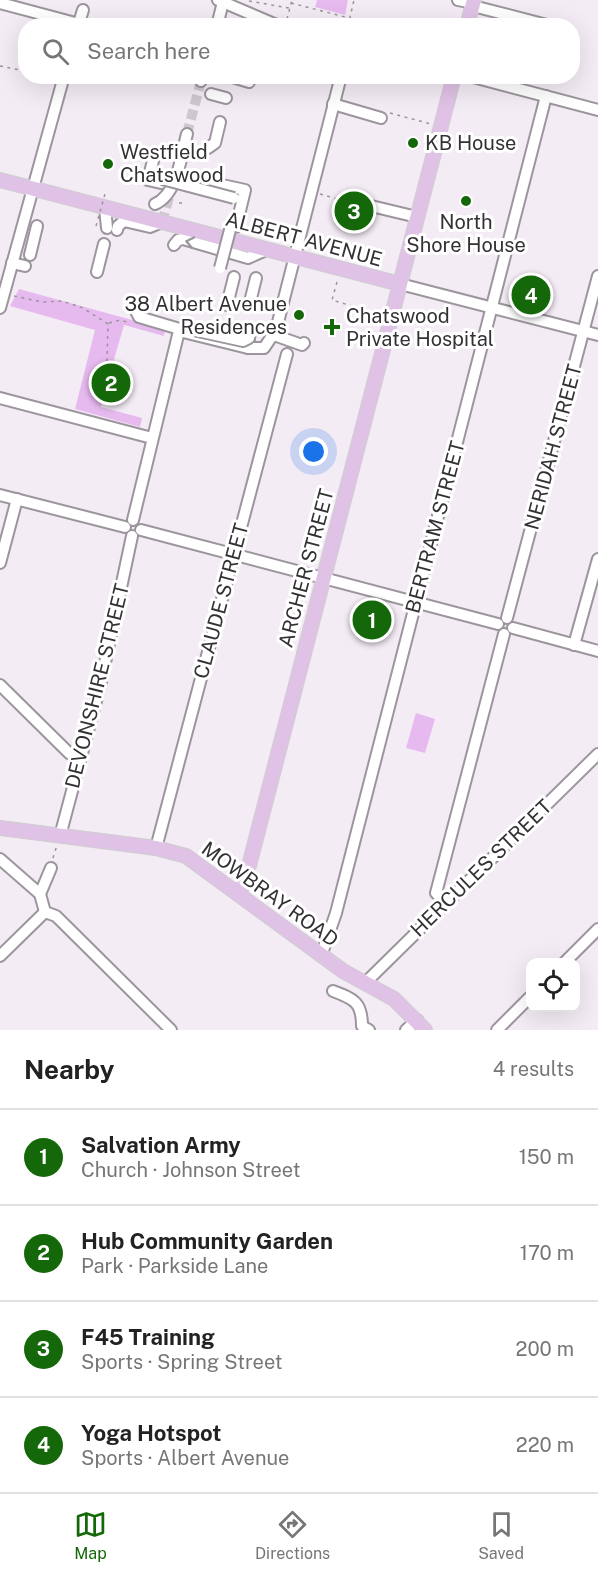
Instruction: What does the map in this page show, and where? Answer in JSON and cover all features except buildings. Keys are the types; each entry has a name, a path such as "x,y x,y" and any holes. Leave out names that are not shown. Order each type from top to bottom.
{"main road":[{"path":"469,18 473,3"},
{"name":"ARCHER STREET","path":"238,894 245,881 452,84"},
{"name":"ALBERT AVENUE","path":"0,180 105,201 162,222 400,284"},
{"name":"MOWBRAY ROAD","path":"0,828 156,848 186,856 321,956 394,999 421,1025"}],"street":[{"path":"458,0 523,18"},
{"path":"218,18 220,1 271,18"},
{"path":"0,3 54,18"},
{"path":"81,18 83,10"},
{"path":"0,308 62,84"},
{"path":"135,309 139,317 165,324 179,331 248,348 264,348 274,335 339,84"},
{"path":"500,84 598,110"},
{"path":"211,94 226,98"},
{"name":"BERTRAM STREET","path":"321,956 336,913 546,96"},
{"path":"333,104 381,118"},
{"path":"208,148 215,143 220,122"},
{"path":"155,204 162,200 172,187 187,134"},
{"path":"155,153 147,176 161,181 239,196"},
{"path":"199,180 239,196"},
{"path":"222,269 239,196"},
{"path":"105,201 107,228 118,226 124,221 150,227 162,222"},
{"path":"367,205 417,217"},
{"path":"30,255 37,226"},
{"path":"174,245 178,240 183,239 248,258 268,249"},
{"path":"97,272 104,244"},
{"path":"293,256 294,279"},
{"path":"12,263 25,266"},
{"name":"NERIDAH STREET","path":"446,903 436,893 598,276"},
{"path":"227,306 234,277"},
{"path":"250,303 256,278"},
{"name":"ALBERT AVENUE","path":"400,284 598,335"},
{"path":"179,331 193,330 243,341 249,338 250,333 248,348"},
{"path":"129,523 179,331"},
{"path":"274,335 302,345 304,343"},
{"name":"CLAUDE STREET","path":"156,848 286,354"},
{"path":"0,398 152,438"},
{"path":"0,495 140,524 136,533 324,578 598,651"},
{"path":"0,563 17,500"},
{"name":"DEVONSHIRE STREET","path":"60,836 100,686 136,533"},
{"path":"574,645 598,559"},
{"path":"0,685 69,753 80,759"},
{"name":"HERCULES STREET","path":"366,983 598,753"},
{"path":"0,859 40,894 45,912"},
{"path":"40,894 51,868"},
{"path":"0,956 45,912"},
{"path":"45,912 56,916 171,1030"},
{"path":"569,958 598,929"},
{"path":"333,991 357,1003 362,1011 362,1026 369,1030"},
{"path":"497,1030 526,1002"},
{"path":"406,1030 421,1025"}],"path":[{"path":"285,18 291,1 349,18 354,0"},
{"path":"249,1 289,8"},
{"path":"0,66 18,70"},
{"path":"381,118 384,111 441,127"},
{"path":"319,194 340,200"},
{"path":"105,201 107,228"},
{"path":"178,203 182,202"},
{"path":"337,282 332,300 375,313"},
{"path":"14,296 42,302 62,301 83,308 108,324 106,360 102,371"},
{"path":"51,868 60,836"}],"shaded area":[{"path":"317,0 348,0 345,15 315,7"},
{"path":"19,289 165,329 164,336 124,325 110,373 122,377 119,393 106,390 101,407 142,418 140,427 75,409 95,330 10,306"},
{"path":"416,713 435,719 425,753 406,748"}],"tunnel":[{"path":"187,134 200,84"},
{"path":"162,222 172,187"}],"place":[{"name":"KB House","path":"413,143"},
{"name":"Westfield Chatswood","path":"108,164"},
{"name":"North Shore House","path":"466,201"},
{"name":"F45 Training","path":"354,211"},
{"name":"Yoga Hotspot","path":"531,295"},
{"name":"38 Albert Avenue Residences","path":"299,315"},
{"name":"Chatswood Private Hospital","path":"332,327"},
{"name":"Hub Community Garden","path":"111,383"},
{"name":"Salvation Army","path":"372,620"}]}
